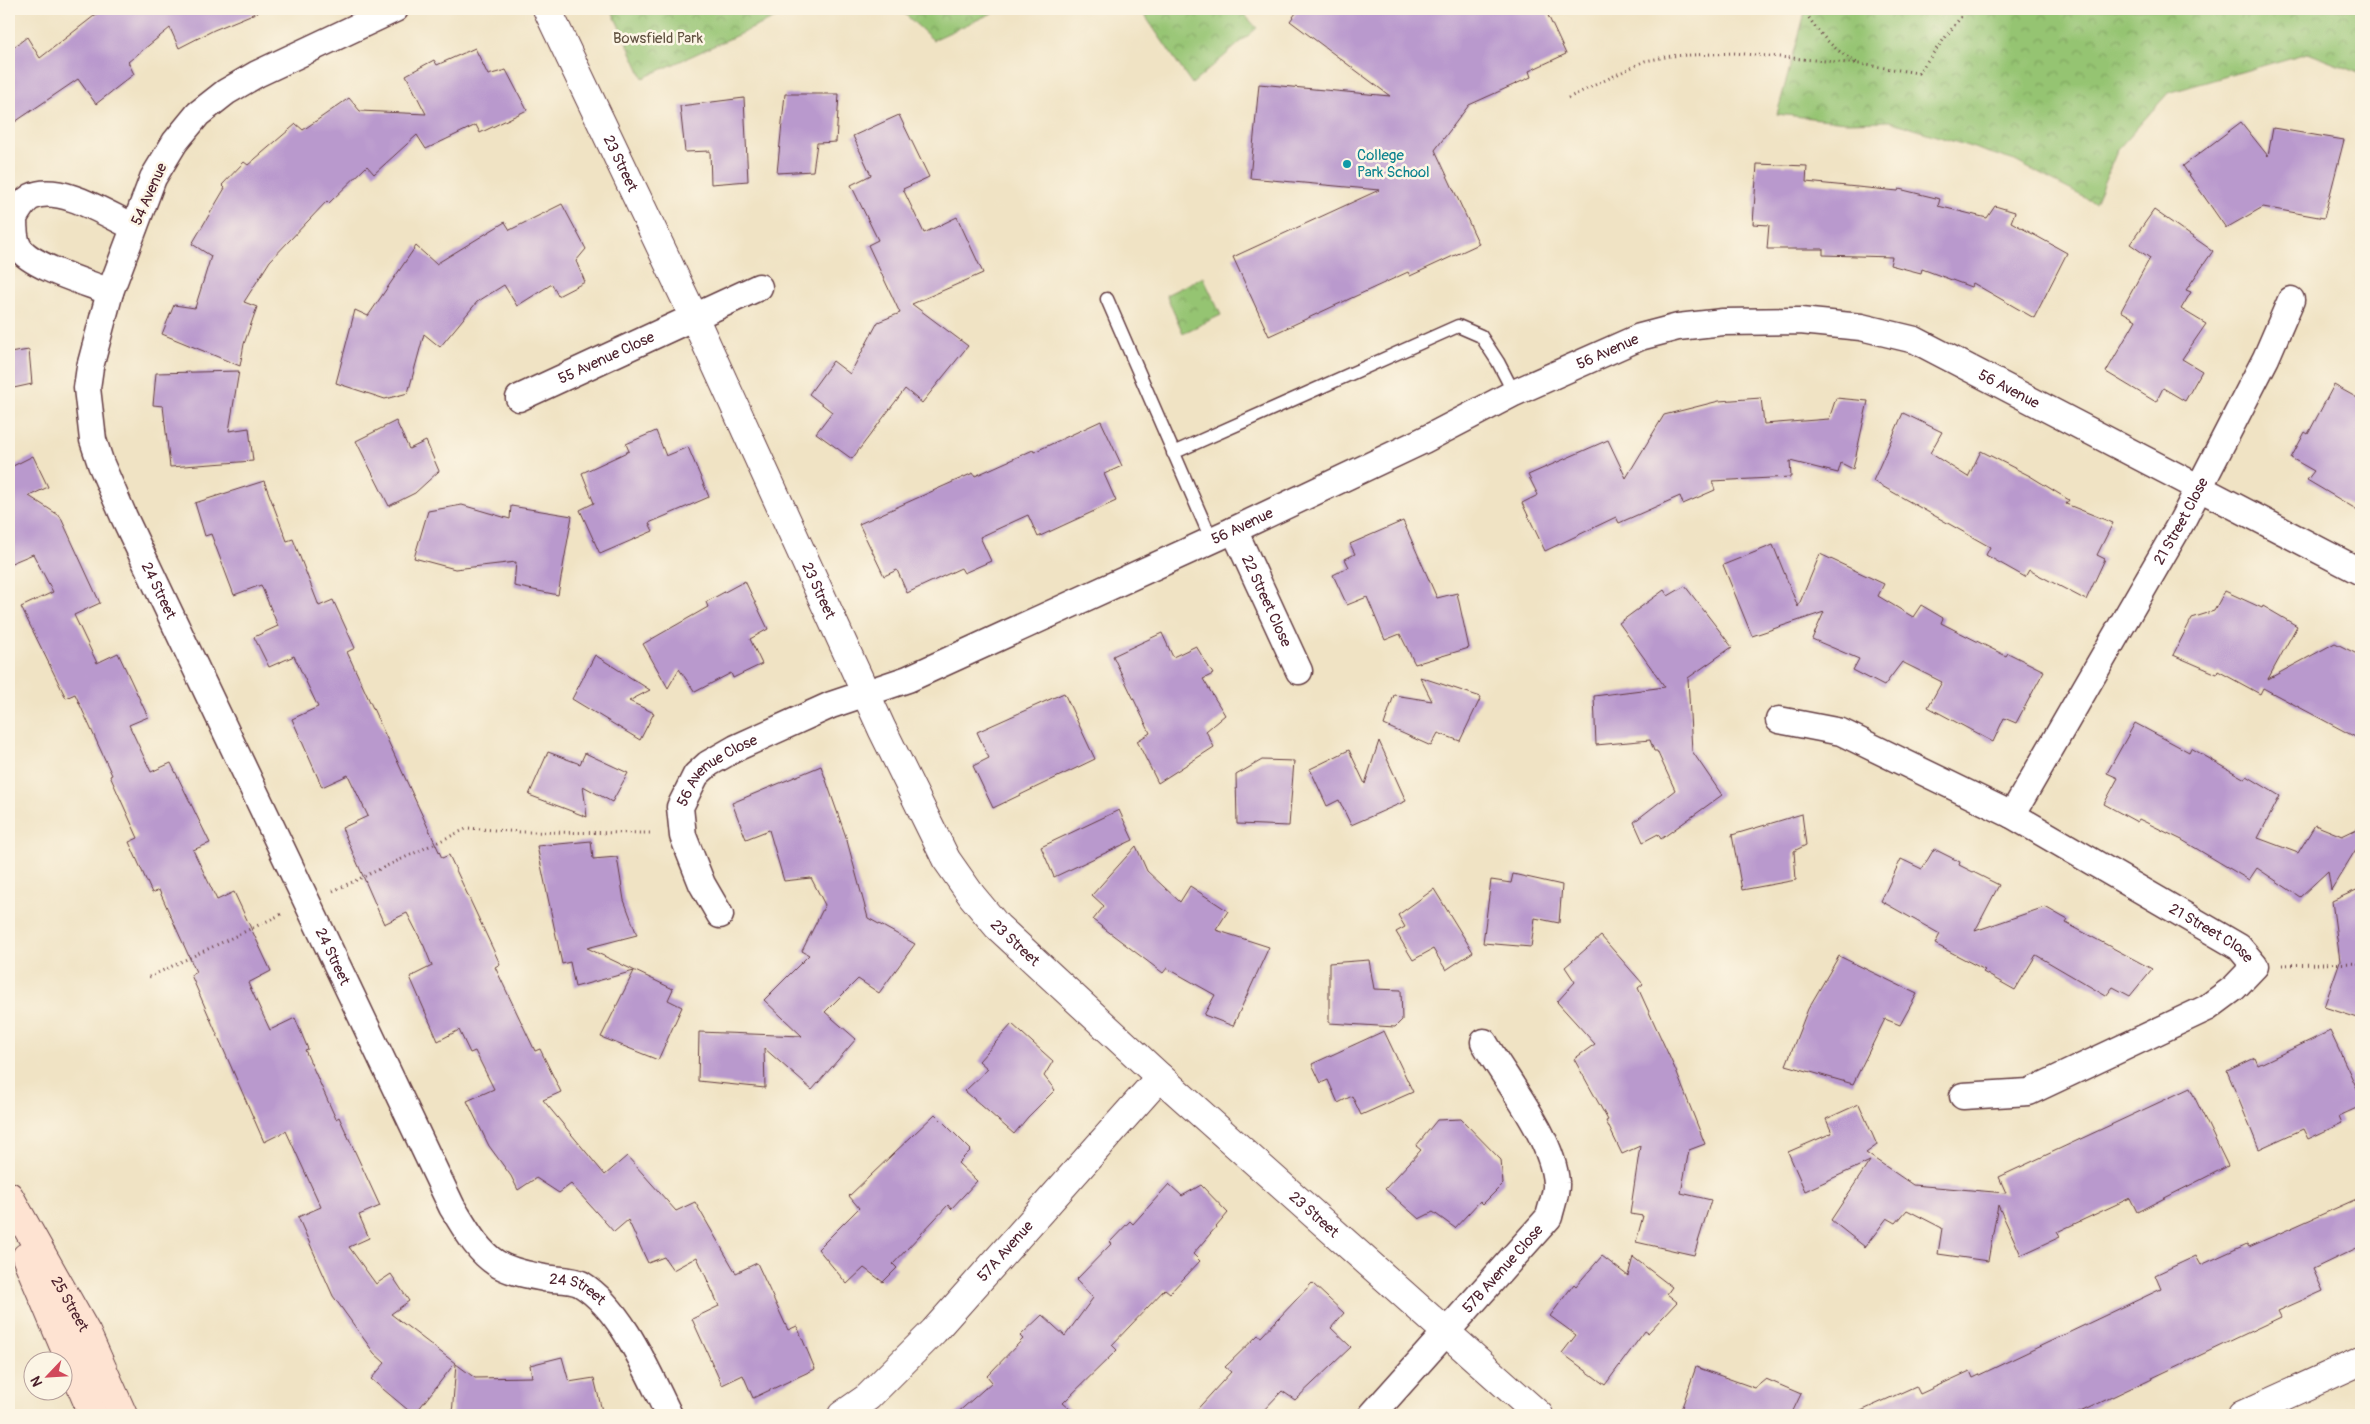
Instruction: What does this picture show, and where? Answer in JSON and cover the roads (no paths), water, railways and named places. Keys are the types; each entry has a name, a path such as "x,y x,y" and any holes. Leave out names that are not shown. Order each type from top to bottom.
{"main road":[{"name":"25 Street","path":"9,1196 87,1334 124,1415"},
{"name":"25 Street","path":"9,1216 93,1415"}],"street":[{"name":"54 Avenue","path":"89,413 87,388 90,366 110,292 153,178 175,142 198,114 226,92 257,74 396,9"},
{"name":"23 Street","path":"547,9 694,318 866,693 946,859 972,896 997,926 1160,1076 1539,1415"},
{"path":"110,292 51,269 30,258 19,248 14,232 14,218 30,198 46,192 66,196 134,227"},
{"path":"694,318 759,287"},
{"name":"21 Street Close","path":"2012,815 2167,547 2266,358 2291,300"},
{"name":"55 Avenue Close","path":"519,398 694,318"},
{"name":"56 Avenue","path":"866,693 908,679 1223,535 1424,440 1514,393 1640,337 1678,327 1723,322 1792,321 1861,327 1915,340 2361,572"},
{"name":"24 Street","path":"89,413 101,464 124,517 452,1207 474,1242 496,1263 524,1273 579,1283 596,1296 636,1348 669,1415"},
{"name":"22 Street Close","path":"1223,535 1299,671"},
{"name":"56 Avenue Close","path":"720,915 702,884 683,836 680,807 696,775 708,764 736,748 830,705 866,693"},
{"name":"21 Street Close","path":"1779,720 1840,732 2012,815 2239,947 2255,966 2234,988 2207,1008 2029,1092 1963,1096"},
{"name":"57B Avenue Close","path":"1372,1415 1549,1217 1557,1185 1553,1158 1535,1123 1484,1042"},
{"name":"57A Avenue","path":"842,1415 868,1397 934,1331 1160,1076"},
{"path":"2242,1415 2361,1361"}],"lane":[{"path":"1107,299 1173,453 1223,535"},
{"path":"1173,453 1442,331 1458,326 1481,336 1498,362 1514,393"}],"place":[{"name":"College Park School","path":"1347,164"}],"park label":[{"name":"Bowsfield Park","path":"658,38"}]}
